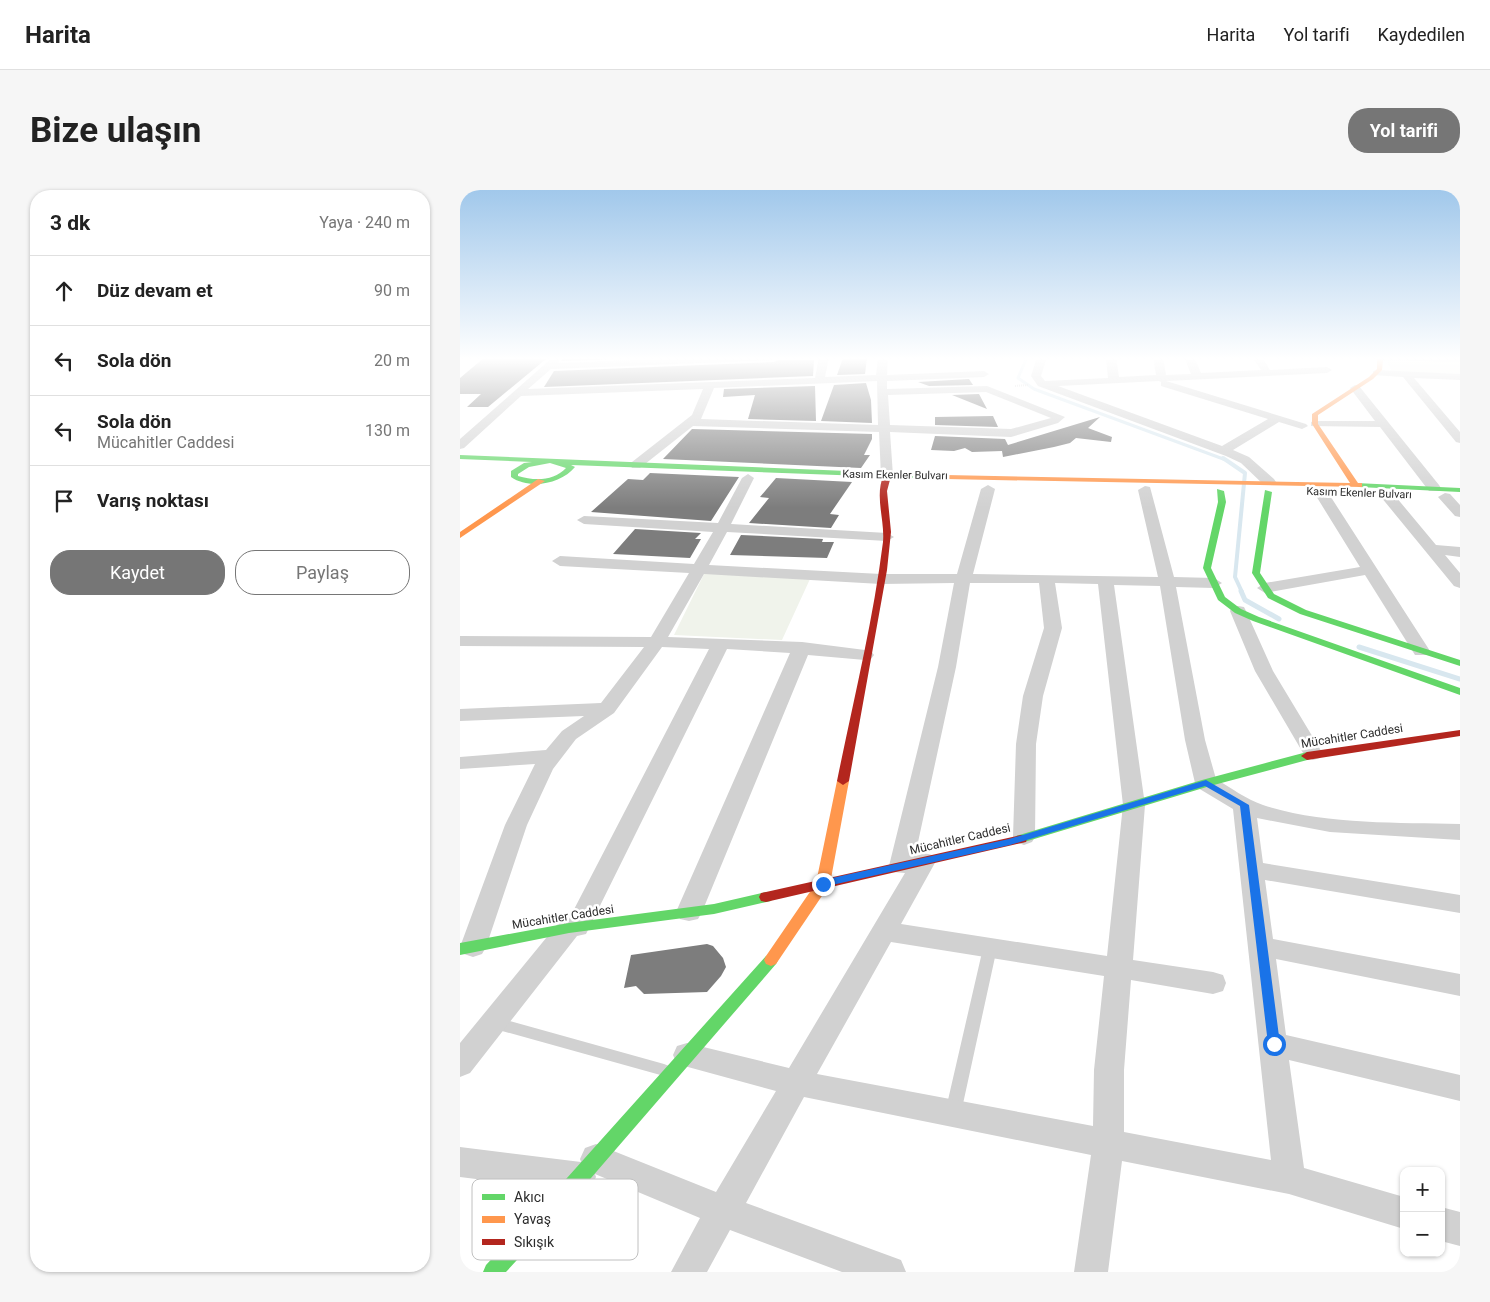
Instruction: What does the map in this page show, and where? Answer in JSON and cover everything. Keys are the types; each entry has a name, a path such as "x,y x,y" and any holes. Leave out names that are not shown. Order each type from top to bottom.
{"street":[{"path":"460,444 503,407"},
{"path":"636,465 697,417 701,407"},
{"path":"578,1179 777,952 823,884 888,537 883,407"},
{"path":"691,422 1010,433 1054,421 1059,417 1035,407"},
{"path":"1104,407 1224,450 1245,460 1264,487 1256,573 1271,596 1303,612 1460,664"},
{"path":"1244,407 1278,418 1304,430 1303,409 1306,407"},
{"path":"1323,407 1315,414 1316,424 1355,484"},
{"path":"1371,407 1439,493 1460,513"},
{"path":"1433,407 1460,439"},
{"path":"1224,450 1278,418"},
{"path":"1316,424 1384,424"},
{"name":"Kasım Ekenler Bulvarı","path":"460,457 636,465 885,480 988,489 1145,490 1324,487 1355,484 1460,497"},
{"path":"460,523 528,465 555,462 571,467 563,476"},
{"path":"460,463 495,466 517,476 541,481"},
{"path":"1323,470 1324,487 1370,570 1421,650"},
{"name":"Kasım Ekenler Bulvarı","path":"541,481 563,476 599,472 748,478 1227,488"},
{"path":"466,948 516,824 543,767 569,735 606,710 658,640 722,529 748,478"},
{"path":"460,536 541,481"},
{"name":"Kasım Ekenler Bulvarı","path":"1324,487 1386,494 1439,493 1460,490"},
{"path":"1227,488 1207,568 1221,598 1238,611 1460,692"},
{"path":"688,1272 885,931 913,864 964,580 988,489"},
{"path":"1145,490 1167,582 1195,740 1206,782 1244,805 1290,819 1321,823 1460,832"},
{"path":"1386,494 1460,583"},
{"path":"584,520 888,537"},
{"path":"1432,549 1460,552"},
{"path":"560,561 881,579 964,580 1046,578 1214,583"},
{"path":"1266,588 1370,570"},
{"path":"1024,837 1026,744 1033,696 1053,628 1046,578"},
{"path":"1092,1272 1108,1144 1109,1070 1134,804 1105,580"},
{"path":"1238,611 1264,671 1314,754"},
{"path":"460,641 658,640 802,647 865,655"},
{"path":"460,1064 573,928 721,643"},
{"path":"688,912 802,647"},
{"path":"460,715 606,710"},
{"name":"Mücahitler Caddesi","path":"466,948 573,928 688,912 823,884 1024,837 1206,782 1314,754 1460,733"},
{"path":"460,763 552,756"},
{"path":"1244,805 1263,947 1289,1179"},
{"path":"1253,870 1460,904"},
{"path":"885,931 1213,983"},
{"path":"1263,947 1460,985"},
{"path":"1274,1044 1460,1088"},
{"path":"680,1064 797,1084 1289,1179 1401,1212"},
{"path":"460,1162 588,1168 622,1179"},
{"path":"638,1184 722,1212 888,1272"},
{"path":"1445,1225 1460,1229"},
{"path":"493,1272 504,1260"}],"lane":[{"path":"953,1114 990,948"},
{"path":"494,1022 680,1064"}],"shaded area":[{"path":"705,572 810,579 782,640 674,635"}],"building":[{"path":"751,407 816,407 816,421 748,419"},
{"path":"826,407 871,407 872,423 821,421"},
{"path":"993,416 998,427 935,425 935,417"},
{"path":"1100,417 1088,428 1112,437 1111,442 1076,438 1070,443 1003,457 1002,451 972,452 965,448 954,451 931,450 935,436 1005,439 1008,445"},
{"path":"692,429 872,434 872,439 864,455 870,455 861,468 663,459"},
{"path":"650,473 739,477 711,521 591,512 628,479 643,480"},
{"path":"776,478 852,482 830,514 839,515 831,528 749,523 769,498 760,497"},
{"path":"635,529 701,533 695,539 701,539 690,558 613,554"},
{"path":"741,535 823,539 822,542 834,542 827,558 730,555"},
{"path":"707,944 713,946 723,958 726,967 707,992 644,994 636,986 624,988 631,955"}],"waterway":[{"path":"1084,407 1226,460"},
{"path":"1226,460 1245,473 1235,577 1242,592"},
{"path":"1241,591 1245,600 1279,619"},
{"path":"1359,647 1460,679"}],"traffic: fast":[{"path":"460,457 556,461 571,467 560,477 545,481 530,481 515,477 514,473 527,465 550,461"},
{"path":"560,462 946,477"},
{"path":"1359,485 1460,490"},
{"path":"1220,491 1222,502 1207,568 1221,598 1238,611 1256,619 1460,692"},
{"path":"1268,492 1256,573 1271,596 1303,612 1460,663"},
{"path":"1021,839 1206,783 1307,756"},
{"path":"460,949 569,928 714,909 766,897"},
{"path":"578,1179 771,960"},
{"path":"493,1272 504,1260"}],"traffic: slow":[{"path":"1325,407 1315,414 1315,424 1355,484"},
{"path":"946,477 1359,485"},
{"path":"460,536 541,481"},
{"path":"771,960 823,884 843,781"}],"traffic: jam":[{"path":"843,781 873,631 883,570 887,540 883,491 887,476"},
{"path":"1307,756 1460,733"},
{"path":"766,897 1021,839"}],"route":[{"path":"823,884 1010,842 1206,782 1244,805 1274,1044"}]}
